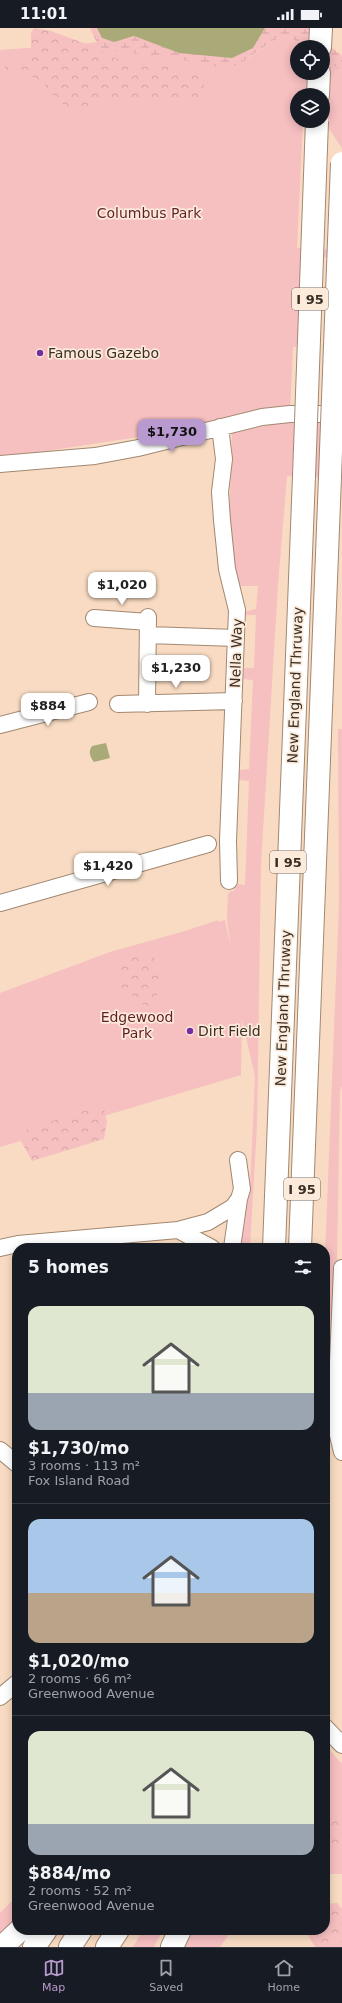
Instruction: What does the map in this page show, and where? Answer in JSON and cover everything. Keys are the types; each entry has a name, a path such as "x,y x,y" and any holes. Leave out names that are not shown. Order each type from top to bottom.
{"highway":[{"path":"320,40 321,28"},
{"name":"New England Thruway","path":"274,1243 317,128"},
{"name":"New England Thruway","path":"300,1243 342,163"},
{"path":"2,1947 15,1935"},
{"path":"34,1947 42,1935"},
{"path":"70,1947 78,1935"},
{"path":"107,1947 115,1935"},
{"path":"116,1947 122,1935"},
{"path":"172,1947 178,1935"}],"street":[{"path":"0,464 95,456 138,448 262,417 290,414 342,414"},
{"name":"Nella Way","path":"220,427 224,459 220,492 222,520 227,569 237,610 228,841 229,881"},
{"path":"94,618 148,624 236,638"},
{"path":"147,704 148,624"},
{"path":"118,704 234,701"},
{"path":"0,724 89,702"},
{"path":"0,903 208,844"},
{"path":"233,1243 239,1199 242,1189 238,1160"},
{"path":"29,1243 178,1230 208,1222 232,1207 239,1199"},
{"path":"178,1230 203,1243"},
{"path":"0,1248 12,1245"},
{"path":"342,1268 336,1409 338,1436 342,1452"},
{"path":"0,1450 12,1460"},
{"path":"0,1697 12,1687"},
{"path":"330,1732 341,1743"}],"green space":[{"path":"34,28 51,31 100,49 108,56 131,63 178,68 202,78 205,83 198,98 175,104 115,97 78,110 66,107 55,98 44,84 26,73 7,70 2,63 16,64 31,57 31,33"},
{"path":"90,28 97,28 102,38 114,42 134,36 180,53 253,48 265,28 311,28 325,40 295,40 289,36 274,40 238,65 219,67 173,58 100,49"},
{"name":"Columbus Park","path":"289,36 295,40 290,40 290,80 330,80 330,63 342,71 342,148 328,128 330,128 330,88 290,88 290,128 303,128 297,248 342,250 342,260 324,257 296,347 293,347 290,414 0,458 0,50 82,44 129,38 152,55 173,58 249,58 274,40"},
{"path":"330,44 342,54 342,71 330,63"},
{"name":"Edgewood Park","path":"342,422 342,478 287,476 278,585 261,864 257,1125 250,1243 237,1243 241,1212 250,1189 255,1076 242,1020 241,1075 0,1147 0,993 110,952 218,920 219,922 225,920 231,948 227,920 228,894 231,891 234,891 236,884 245,885 249,781 240,780 238,778 239,770 249,769 253,680 243,679 242,671 245,668 254,668 256,615 245,615 244,612 256,609 258,586 240,586 238,584 229,526 232,433 278,423"},
{"path":"338,729 342,729 342,1086 340,1091 336,1315 330,1400 330,1243 325,1243 339,904"},
{"path":"152,952 161,976 154,1010 147,1014 141,1000 120,989 115,963"},
{"path":"103,1105 107,1121 104,1139 32,1161 21,1141 27,1129"},
{"path":"330,1751 342,1764 342,1874 330,1874"},
{"path":"330,1814 332,1819 342,1816 342,1850 330,1853"},
{"path":"12,1901 12,1923 0,1934 0,1913"},
{"path":"337,1903 342,1909 342,1947 315,1947 308,1935 330,1935 330,1904"},
{"path":"140,1935 160,1935 154,1947 133,1947"},
{"path":"188,1935 228,1935 220,1947 182,1947"},
{"path":"211,1935 222,1935 212,1941"}],"shaded area":[{"path":"97,28 265,28 253,48 232,58 179,53 134,36 114,42 102,38"},
{"path":"106,743 110,758 94,762 90,754 92,746"}],"pier":[{"path":"309,28 342,28 342,56 330,46 330,40 322,40"}],"place":[{"name":"Famous Gazebo","path":"40,353"},
{"name":"Dirt Field","path":"190,1031"}]}
